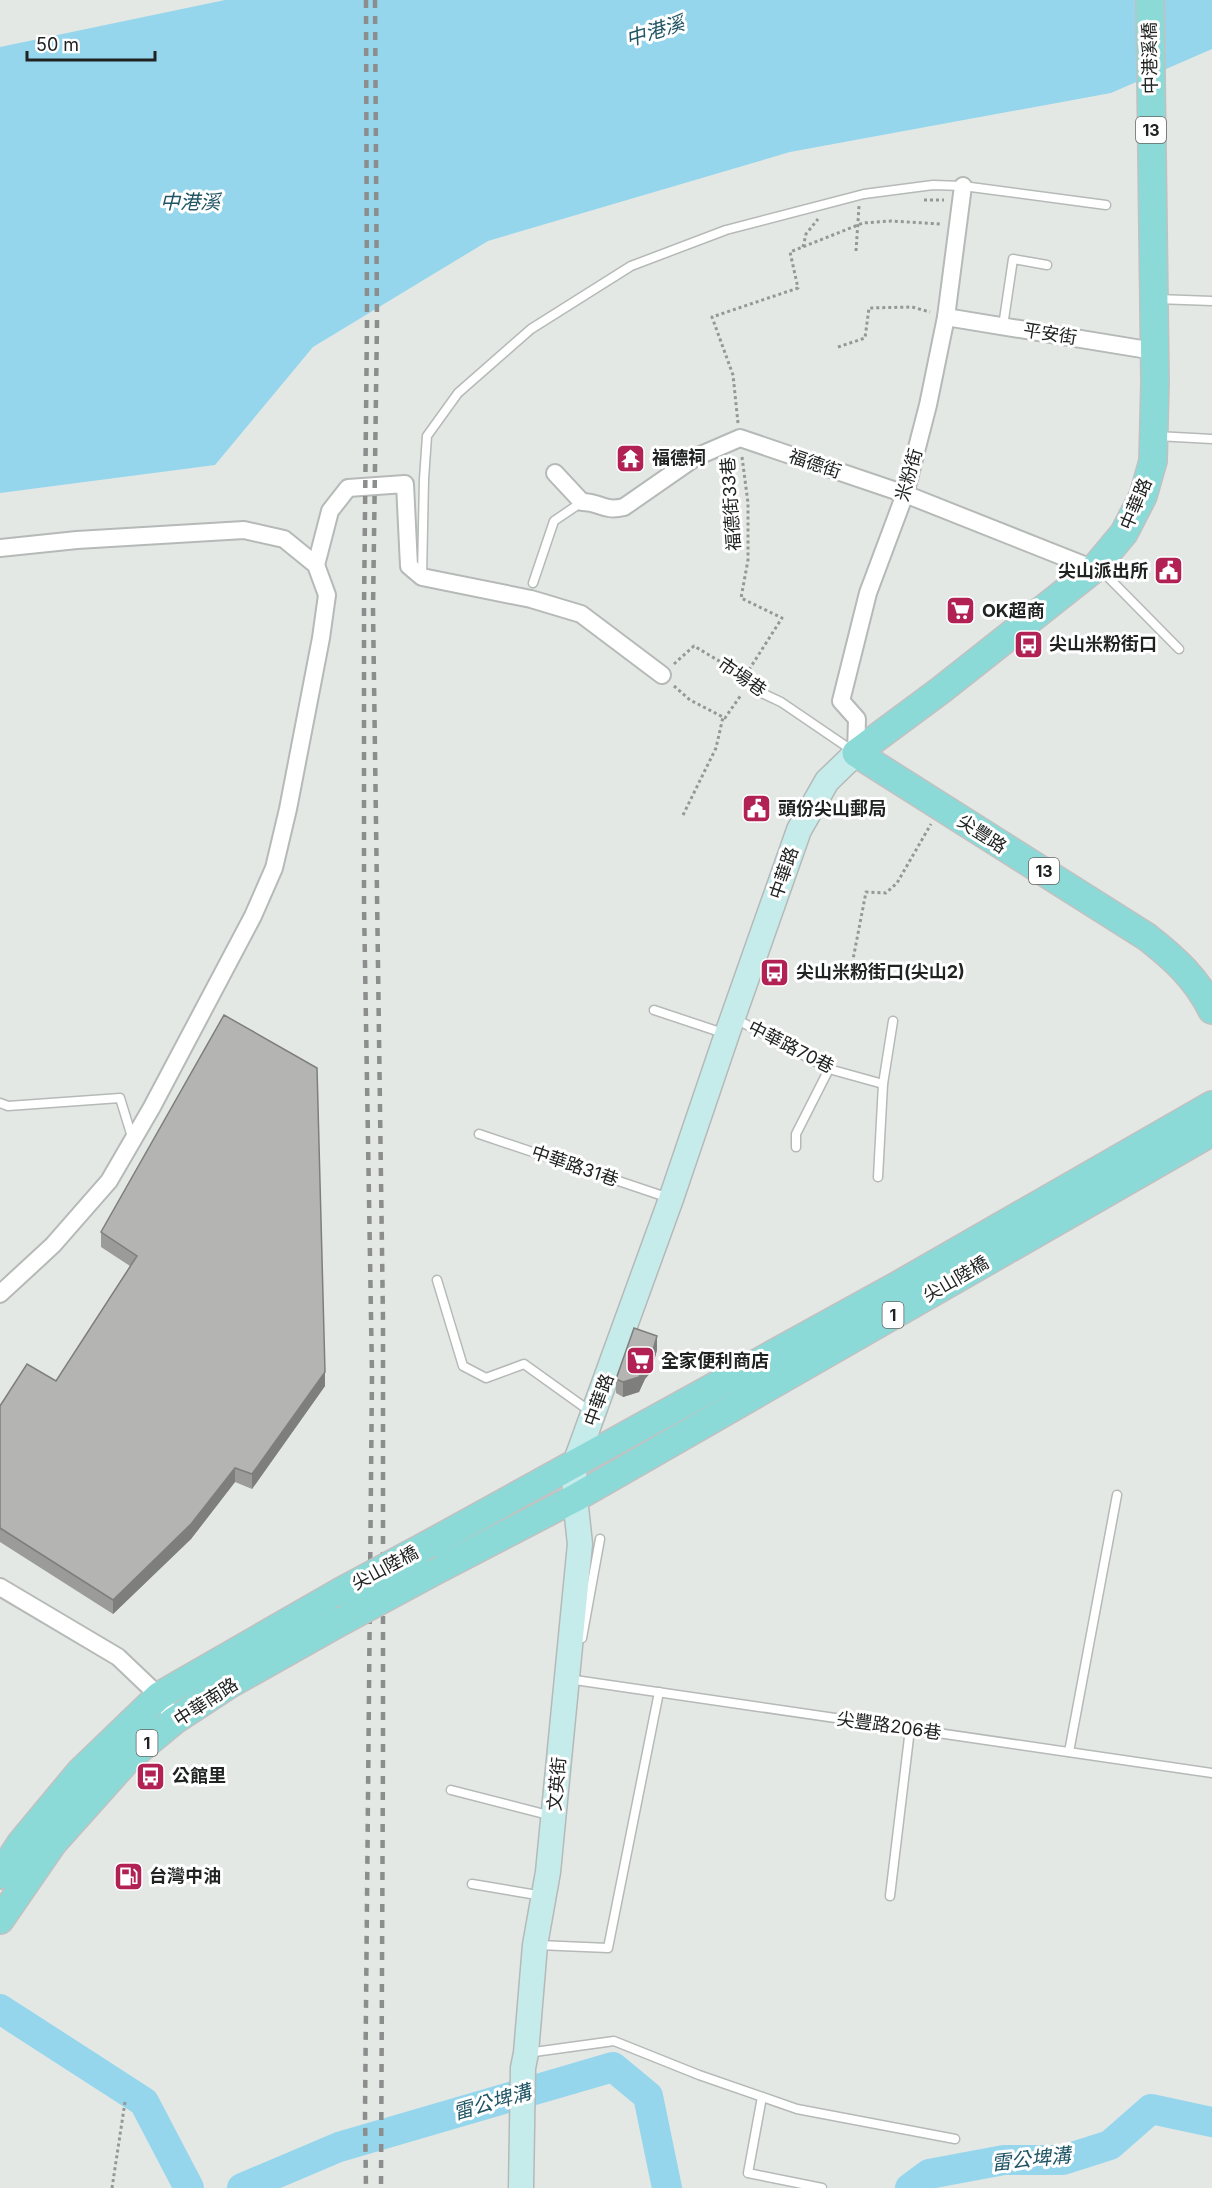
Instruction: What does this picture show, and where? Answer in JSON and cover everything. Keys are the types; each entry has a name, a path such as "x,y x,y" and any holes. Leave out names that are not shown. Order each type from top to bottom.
{"main road":[{"name":"中港溪橋","path":"1150,0 1153,260"},
{"name":"中華路","path":"856,753 951,683 1094,568 1124,533 1143,496 1152,461 1153,260"},
{"name":"尖豐路","path":"856,753 1147,937 1173,957 1201,989 1212,1010"},
{"name":"尖山陸橋","path":"340,1592 574,1466 913,1277 1212,1105"},
{"name":"尖山陸橋","path":"342,1621 575,1498 1212,1132"},
{"name":"中華南路","path":"3,1908 52,1843 61,1815 80,1772 159,1696 340,1592"},
{"name":"中華南路","path":"0,1875 21,1844 61,1815 175,1720 231,1684 342,1621"}],"street":[{"name":"米粉街","path":"856,753 857,719 842,701 868,593 905,494 928,405 946,317 963,186"},
{"name":"平安街","path":"946,317 1154,351"},
{"path":"555,473 582,502 592,502 610,510 624,507 696,457 740,438"},
{"name":"福德街","path":"740,438 905,494 1094,568"},
{"path":"316,565 330,511 348,488 405,484 410,566 422,577 531,599 581,614 662,675"},
{"path":"0,548 76,540 244,530 284,539 316,565 327,595 321,638 288,809 274,868 254,916 109,1181 53,1245 0,1294"},
{"name":"中華路","path":"575,1498 574,1466 671,1199 800,830 827,781 856,753"},
{"name":"文英街","path":"521,2188 525,2061 535,1945 554,1817 580,1544 575,1498"},
{"path":"0,1587 118,1657 159,1696 175,1720"}],"lane":[{"path":"422,577 427,436 458,393 531,328 631,266 726,230 859,195 933,185 963,186 1106,205"},
{"path":"1004,326 1013,259 1047,265"},
{"path":"1153,299 1212,301"},
{"path":"1153,436 1212,439"},
{"path":"533,582 554,521 582,502"},
{"path":"1094,568 1102,571 1179,649"},
{"name":"市場巷","path":"753,689 781,702 856,753"},
{"name":"中華路70巷","path":"654,1010 730,1026 829,1069 883,1084"},
{"path":"878,1177 883,1084 893,1021"},
{"path":"796,1147 796,1134 829,1069"},
{"path":"0,1103 8,1106 120,1098 133,1140"},
{"name":"中華路31巷","path":"479,1134 671,1199"},
{"path":"437,1280 463,1366 486,1378 524,1364 594,1414"},
{"path":"1069,1752 1117,1495"},
{"path":"581,1645 600,1539"},
{"path":"567,1679 577,1668 579,1656"},
{"name":"尖豐路206巷","path":"567,1679 1212,1773"},
{"path":"535,1945 608,1948 659,1692"},
{"path":"890,1896 910,1729"},
{"path":"451,1790 554,1817"},
{"path":"472,1884 544,1896"},
{"path":"525,2061 614,2041 798,2109 955,2139"},
{"path":"762,2097 748,2173 822,2188"}],"path":[{"path":"856,251 859,195"},
{"path":"849,209 859,206"},
{"path":"803,247 806,234 820,217"},
{"path":"740,438 733,375 712,317 798,288 790,252 858,225 891,221 958,224"},
{"path":"838,347 865,338 869,308 912,307 946,317"},
{"name":"福德街33巷","path":"740,438 748,503 748,560 741,598 782,618 745,676"},
{"name":"市場巷","path":"662,675 694,646 755,682 753,689"},
{"path":"662,675 690,700 723,717"},
{"path":"682,815 716,748 723,717 725,718 739,696 753,689"},
{"path":"850,975 866,892 886,893 897,883 941,807"},
{"path":"112,2188 125,2102"}],"water":[{"name":"中港溪","path":"225,0 1212,0 1212,49 1111,93 790,152 488,241 313,347 215,465 0,493 0,47"}],"building":[{"path":"224,1015 317,1068 325,1372 252,1474 235,1468 191,1524 113,1600 0,1528 0,1406 27,1364 56,1381 137,1256 101,1232"},
{"path":"634,1328 657,1336 651,1357 639,1377 623,1382 616,1379"}],"waterway":[{"name":"雷公埤溝","path":"0,2009 144,2102 189,2188"},
{"name":"雷公埤溝","path":"242,2188 339,2147 613,2067 648,2096 667,2188"},
{"name":"雷公埤溝","path":"910,2188 929,2174 1004,2160 1063,2160 1110,2145 1151,2109 1212,2122"}],"railway":[{"path":"366,0 364,905 372,1374 366,2188"},
{"path":"375,0 377,323 373,609 383,1321 381,2188"}],"place":[{"name":"福德祠","path":"631,458"},
{"name":"尖山派出所","path":"1169,571"},
{"name":"OK超商","path":"961,611"},
{"name":"尖山米粉街口","path":"1028,644"},
{"name":"頭份尖山郵局","path":"757,809"},
{"name":"尖山米粉街口(尖山2)","path":"775,972"},
{"name":"全家便利商店","path":"640,1361"},
{"name":"公館里","path":"151,1776"},
{"name":"台灣中油","path":"128,1876"}]}
